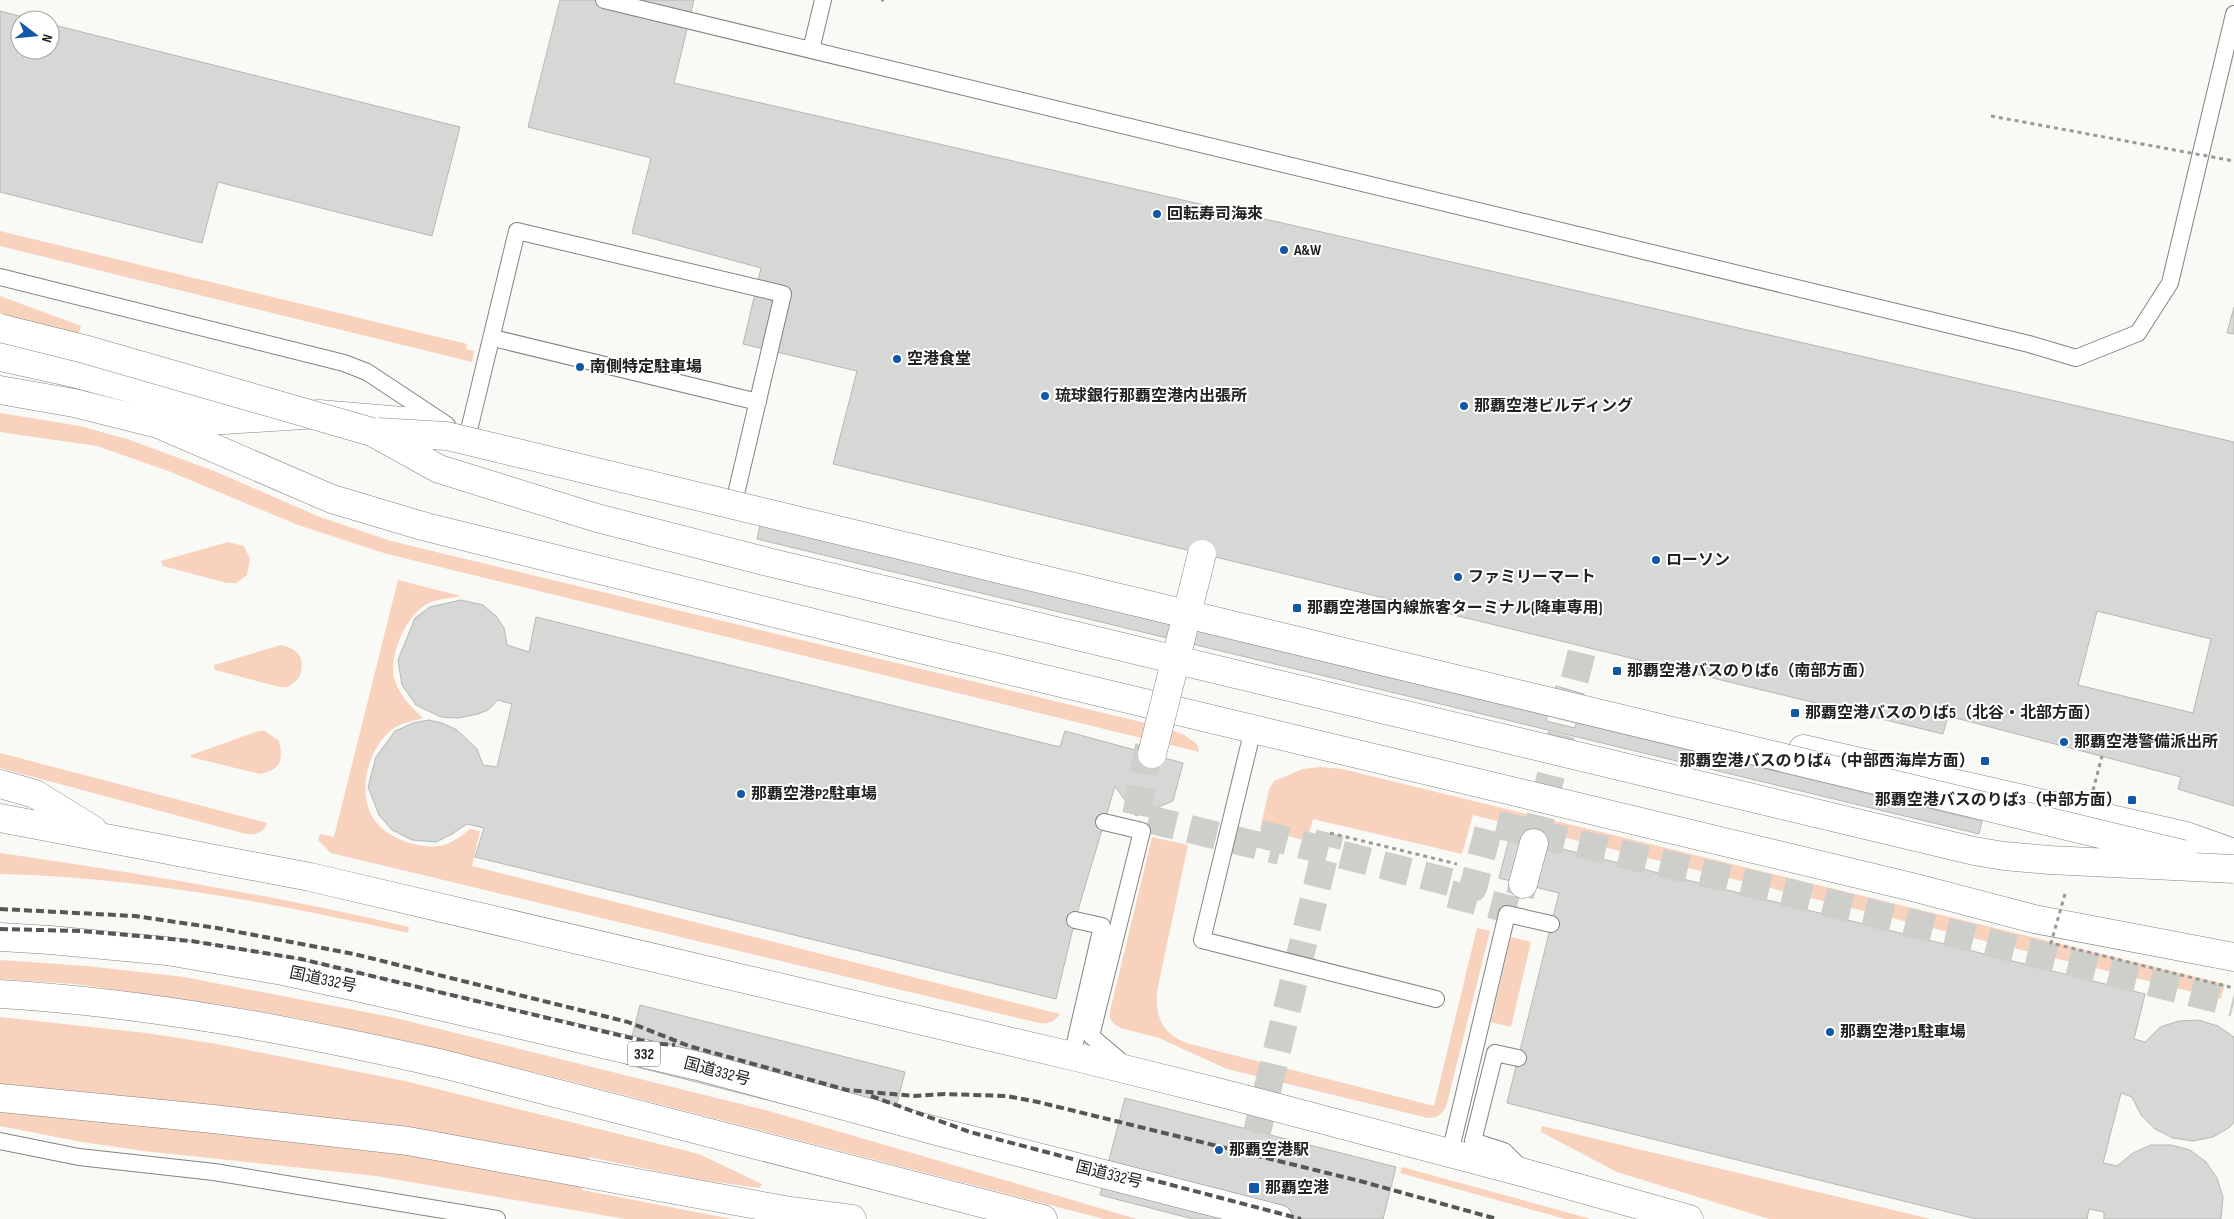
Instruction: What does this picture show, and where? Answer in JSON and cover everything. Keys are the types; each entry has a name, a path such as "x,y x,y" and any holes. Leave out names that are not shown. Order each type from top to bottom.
{"main road":[{"path":"0,328 84,349 372,432 457,438 2234,868"},
{"path":"0,356 69,372 241,418"},
{"path":"0,390 74,403 158,424 332,499 378,514 917,648 1897,884 2034,919 2234,957"},
{"path":"158,424 319,414 458,427 1680,720 2186,836 2234,853"},
{"path":"372,432 439,469 640,530 1974,851 2041,859 2234,868"},
{"path":"1152,754 1202,554"},
{"path":"0,784 35,794 58,806 102,836"},
{"path":"0,818 310,877 1132,1070 1525,1173 1689,1219"},
{"path":"1523,884 1534,843"},
{"name":"国道332号","path":"0,937 167,951 283,971 370,990 698,1066 940,1132 1279,1219"},
{"path":"0,994 97,1002 203,1017 358,1045 453,1066 1043,1219"},
{"path":"0,1098 398,1140 790,1212 852,1219"}],"lane":[{"path":"604,0 2010,339 2076,358 2138,333 2170,283 2230,48 2234,14"},
{"path":"811,50 823,0"},
{"path":"0,277 344,363 367,372 458,427 493,338 517,231 783,294 736,494"},
{"path":"493,338 758,402"},
{"path":"1253,729 1202,940 1436,1000"},
{"path":"1104,822 1142,831 1091,1036 1132,1070"},
{"path":"1450,1153 1507,914 1551,924"},
{"path":"1072,1056 1102,926 1075,920"},
{"path":"1518,1058 1495,1053 1473,1141 1504,1151 1525,1173"},
{"path":"0,1141 78,1158 214,1172 497,1219"}],"path":[{"path":"1991,116 2234,160"},
{"path":"2090,802 2102,756"},
{"path":"1330,833 1457,864"},
{"path":"2066,887 2051,943 2234,988"}],"shaded area":[{"path":"0,231 467,344 466,349 474,351 472,362 0,246"},
{"path":"0,296 81,326 72,354 0,337"},
{"path":"0,413 80,426 130,440 214,471 320,517 391,541 1166,728 1184,735 1197,744 1199,752 387,554 298,525 171,472 97,446 0,432"},
{"path":"228,542 244,546 250,559 247,575 236,583 227,583 163,566 161,561"},
{"path":"398,580 461,596 435,601 419,610 406,627 396,649 393,672 395,681 400,692 423,718 397,726 385,736 372,757 366,782 368,807 373,818 395,837 415,844 435,846 451,842 470,829 480,831 472,866 1060,1014 1051,1022 1039,1023 331,853 318,840 320,834 334,837"},
{"path":"281,645 297,652 302,666 299,678 288,687 280,687 215,670 214,665"},
{"path":"259,731 265,731 279,741 281,754 279,764 267,772 260,774 190,757 191,755"},
{"path":"0,753 267,823 259,833 246,834 0,768"},
{"path":"1320,767 1342,769 2225,984 2221,999 1473,815 1462,854 1313,819 1307,841 1260,829 1269,790 1274,781 1303,769"},
{"path":"1152,837 1188,845 1157,991 1157,1001 1159,1018 1167,1031 1181,1041 1190,1044 1434,1106 1477,928 1490,931 1446,1107 1442,1112 1436,1117 1428,1118 1227,1069 1159,1038 1121,1028 1114,1024 1110,1018 1110,1011"},
{"path":"0,853 154,877 358,915 409,927 408,933 205,893 103,880 0,874"},
{"path":"1511,937 1531,942 1511,1027 1491,1022"},
{"path":"0,960 87,966 184,977 391,1017 769,1111 1137,1219 1104,1219 562,1079 415,1043 302,1019 223,1005 74,984 0,979"},
{"path":"0,1017 146,1033 217,1044 405,1081 699,1154 762,1184 760,1188 701,1180 589,1157 582,1190 732,1219 625,1219 376,1176 144,1151 82,1142 0,1126"},
{"path":"1542,1126 1931,1219 1769,1219 1617,1172 1541,1132"},
{"path":"1402,1167 1591,1219 1565,1219 1400,1173"}],"building":[{"name":"那覇空港ビルディング","path":"560,0 694,0 674,83 2234,442 2234,806 2178,789 2181,777 1948,716 1943,734 833,464 857,371 743,344 761,268 632,233 651,158 528,127","holes":["2097,611 2211,639 2193,713 2078,685"]},
{"path":"0,11 10,14 10,60 60,60 60,27 460,127 432,236 218,182 202,243 0,192"},
{"path":"2234,307 2234,334 2227,333"},
{"path":"760,525 1982,821 1979,834 757,539"},
{"name":"那覇空港P2駐車場","path":"461,600 483,605 496,616 504,628 507,645 529,652 536,617 1060,747 1065,731 1183,763 1173,801 1136,816 1115,786 1075,920 1056,999 475,857 484,828 467,824 436,842 412,840 392,830 379,815 368,787 376,757 395,731 413,723 429,720 442,723 457,730 477,749 483,765 497,767 512,704 498,700 488,710 478,714 458,718 441,717 416,705 402,685 398,660 415,618 430,607"},
{"path":"1556,686 1584,694 1575,728 1546,721"},
{"name":"那覇空港P1駐車場","path":"1510,836 2145,994 2134,1039 2145,1042 2160,1027 2179,1021 2198,1020 2218,1026 2234,1037 2234,1122 2230,1127 2213,1137 2193,1141 2173,1138 2155,1129 2141,1115 2132,1097 2121,1093 2103,1163 2117,1166 2133,1153 2151,1145 2171,1145 2190,1150 2206,1162 2217,1178 2223,1197 2221,1219 2104,1219 2104,1212 2089,1209 2087,1219 1976,1219 1507,1103 1559,893 1499,878"},
{"path":"640,1005 905,1072 890,1131 625,1064"},
{"name":"那覇空港駅","path":"1125,1098 1396,1167 1383,1219 1193,1219 1100,1195"}],"tunnel":[{"path":"1534,843 1583,647"},
{"path":"1149,746 1136,816 1280,851"},
{"path":"1260,834 1473,888 1490,823 1786,892 2234,1003"},
{"path":"1257,1132 1330,833"},
{"path":"1450,894 1516,911 1523,884"}],"railway":[{"path":"0,909 135,916 217,928 354,954 628,1022 689,1046 847,1090 915,1096 945,1094 1007,1096 1038,1102 1360,1181 1497,1219"},
{"path":"0,929 80,931 191,941 301,959 652,1043 675,1045"},
{"path":"871,1096 970,1132 1301,1219"}],"place":[{"name":"回転寿司海來","path":"1157,214"},
{"name":"A&W","path":"1284,250"},
{"name":"空港食堂","path":"897,359"},
{"name":"南側特定駐車場","path":"580,367"},
{"name":"琉球銀行那覇空港内出張所","path":"1045,396"},
{"name":"那覇空港ビルディング","path":"1464,406"},
{"name":"ローソン","path":"1656,560"},
{"name":"ファミリーマート","path":"1458,577"},
{"name":"那覇空港国内線旅客ターミナル(降車専用)","path":"1297,608"},
{"name":"那覇空港バスのりば6（南部方面）","path":"1617,671"},
{"name":"那覇空港バスのりば5（北谷・北部方面）","path":"1795,713"},
{"name":"那覇空港警備派出所","path":"2064,742"},
{"name":"那覇空港バスのりば4（中部西海岸方面）","path":"1985,761"},
{"name":"那覇空港P2駐車場","path":"741,794"},
{"name":"那覇空港バスのりば3（中部方面）","path":"2132,800"},
{"name":"那覇空港P1駐車場","path":"1830,1032"},
{"name":"那覇空港駅","path":"1219,1150"},
{"name":"那覇空港","path":"1254,1188"}]}
